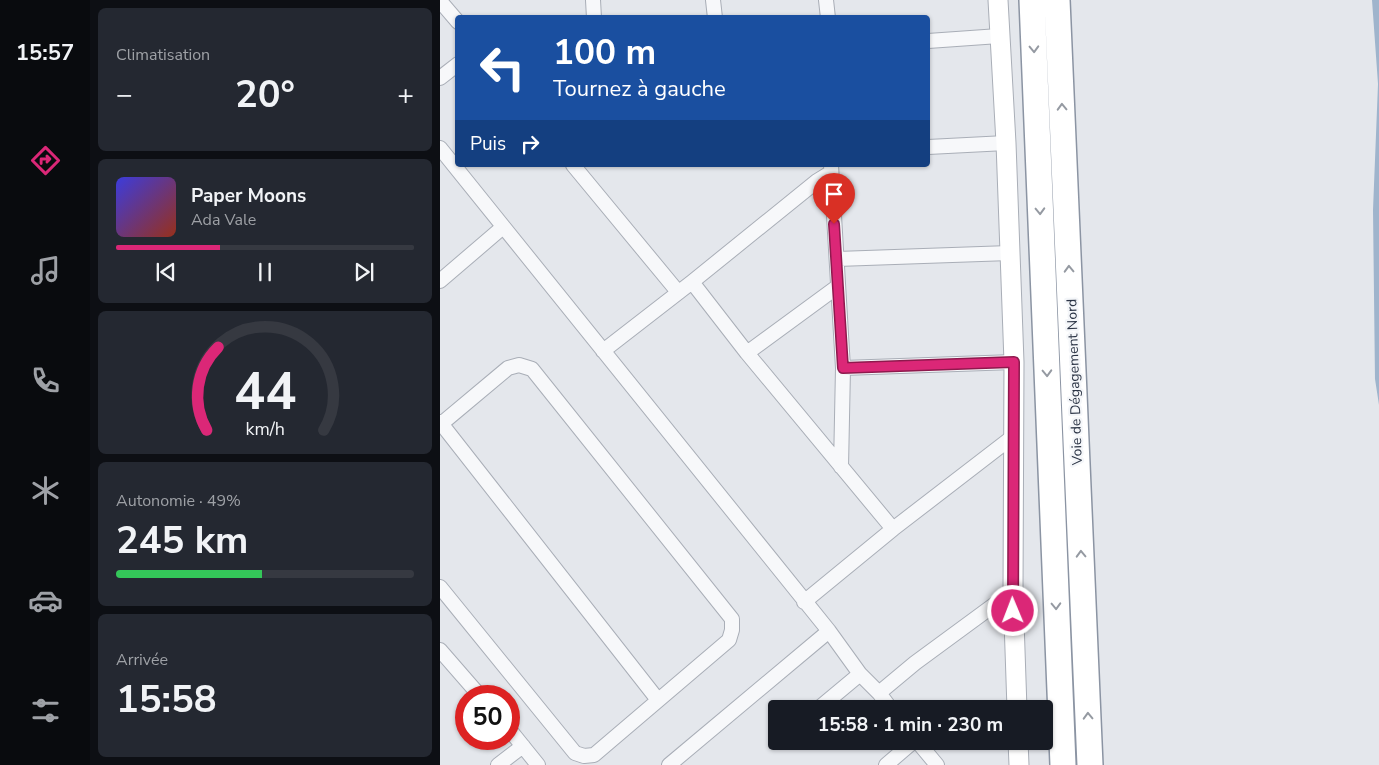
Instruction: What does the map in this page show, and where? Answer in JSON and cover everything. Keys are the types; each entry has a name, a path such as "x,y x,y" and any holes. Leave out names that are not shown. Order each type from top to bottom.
{"highway":[{"name":"Voie de Dégagement Nord","path":"1032,0 1063,765"},
{"name":"Voie de Dégagement Nord","path":"1057,0 1090,765"}],"main road":[{"path":"998,0 1006,143 1014,362 1013,591 1017,700"},
{"path":"1018,750 1019,765"}],"street":[{"path":"593,0 594,15"},
{"path":"713,0 714,15"},
{"path":"826,0 828,15"},
{"path":"440,1 455,18"},
{"path":"930,41 999,36"},
{"path":"440,78 455,66"},
{"path":"930,147 1006,143"},
{"path":"440,148 455,167"},
{"path":"455,167 829,631 860,674 885,700"},
{"path":"576,167 678,292"},
{"path":"603,351 692,282 830,169"},
{"path":"830,169 843,368 841,467"},
{"path":"440,281 503,227"},
{"path":"837,259 1010,253"},
{"path":"692,282 747,352 893,529"},
{"path":"747,352 837,287"},
{"path":"843,368 1014,362"},
{"path":"440,587 574,753 584,756 594,754 730,640 732,619 532,370 519,365 508,368 440,423 658,700"},
{"path":"804,602 893,529 1015,435"},
{"path":"879,693 915,663 1013,591"},
{"path":"669,765 829,631"},
{"path":"441,652 470,685"},
{"path":"829,700 860,674"},
{"path":"520,743 538,765"},
{"path":"498,765 523,746"},
{"path":"886,765 905,750"},
{"path":"924,750 937,765"}],"water":[{"path":"1372,0 1379,0 1379,405 1375,379 1373,210 1378,84"}],"route":[{"path":"834,224 843,368 1014,362 1013,611"}]}
